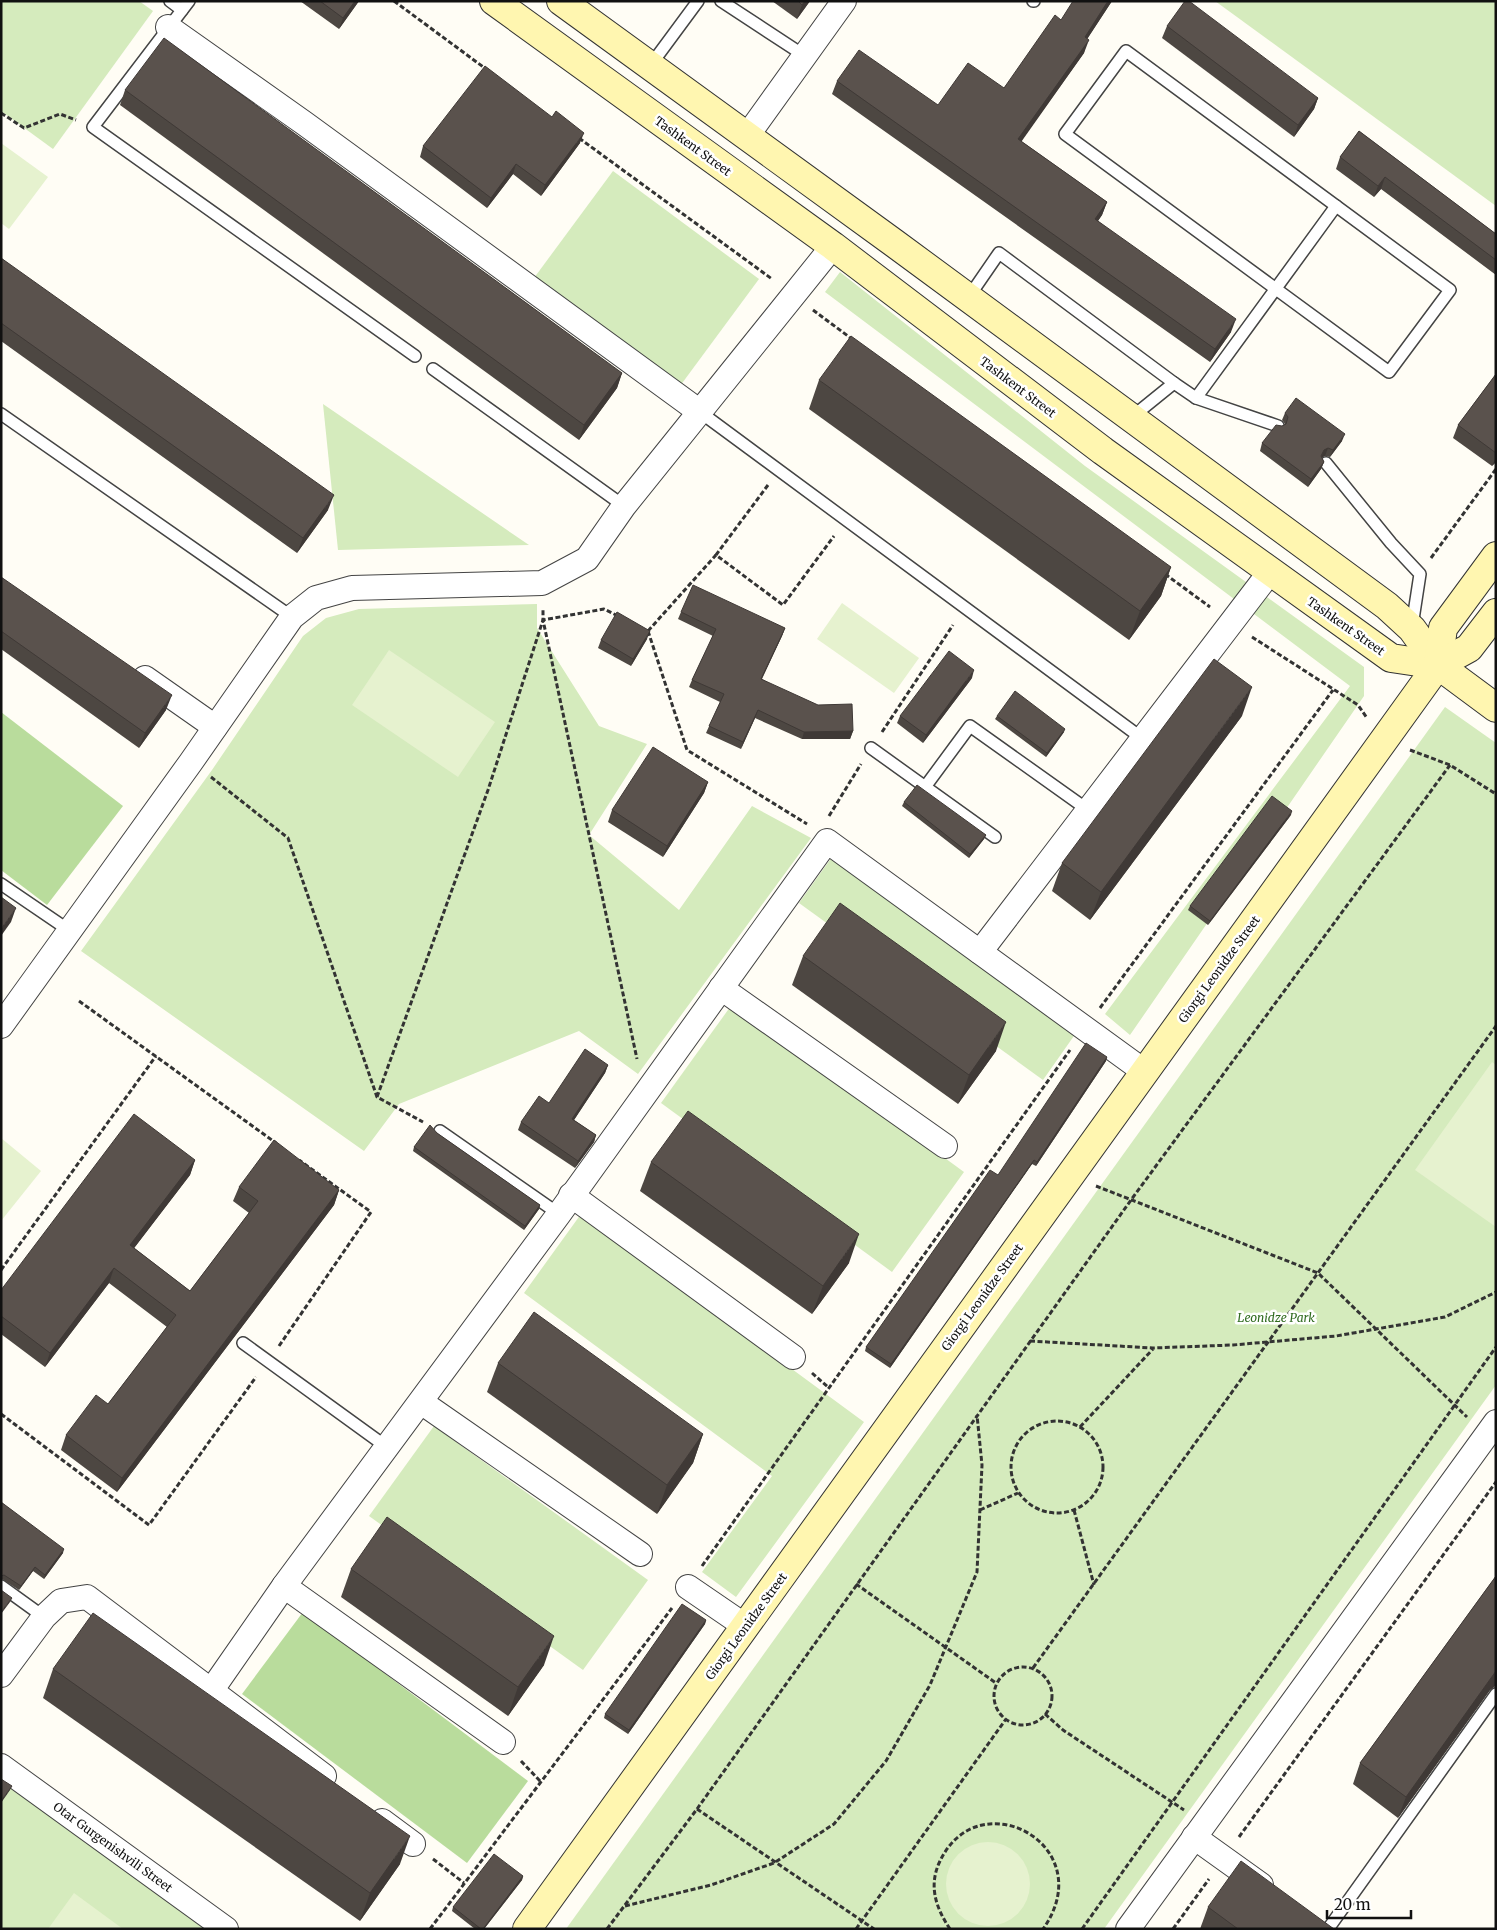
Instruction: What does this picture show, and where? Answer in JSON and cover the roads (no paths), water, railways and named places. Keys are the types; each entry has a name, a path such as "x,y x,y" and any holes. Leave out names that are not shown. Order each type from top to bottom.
{"main road":[{"name":"Tashkent Street","path":"494,1 832,246 1103,451 1391,658 1438,666"},
{"path":"561,1 1387,606 1412,629 1438,666 1496,708"},
{"name":"Giorgi Leonidze Street","path":"1438,666 1443,628 1496,556"},
{"name":"Giorgi Leonidze Street","path":"527,1929 1438,666 1470,648 1496,613"}],"street":[{"path":"747,136 844,1"},
{"path":"180,13 304,123 700,412"},
{"path":"1,1026 191,762 292,617 316,598 352,588 542,583 587,558 624,506 832,246"},
{"path":"980,952 1270,572"},
{"path":"128,666 215,727"},
{"path":"211,1691 284,1586 388,1448 721,988 823,836 1145,1072"},
{"path":"721,988 945,1146"},
{"path":"565,1204 793,1357"},
{"path":"421,1402 640,1554"},
{"path":"1128,1929 1493,1430"},
{"path":"284,1586 503,1742"},
{"path":"688,1587 745,1626"},
{"path":"1,1675 44,1617 61,1601 87,1597 343,1791"},
{"name":"Otar Gurgenishvili Street","path":"1,1766 226,1929"},
{"path":"366,1809 413,1844"},
{"path":"1200,1830 1224,1858 1276,1896"}],"lane":[{"path":"170,1 180,13 93,127 415,356"},
{"path":"650,66 698,1"},
{"path":"722,1 804,56"},
{"path":"1126,50 1336,206 1450,290 1389,372 1065,134 1126,50"},
{"path":"1196,398 1336,206"},
{"path":"968,298 999,253 1196,398 1278,426"},
{"path":"433,369 624,506"},
{"path":"1130,418 1174,383"},
{"path":"700,412 1143,739"},
{"path":"1,414 292,617"},
{"path":"1326,462 1391,543 1420,574 1412,629"},
{"path":"925,788 970,726 1088,810"},
{"path":"871,748 995,837"},
{"path":"1,884 70,931"},
{"path":"440,1131 565,1204"},
{"path":"243,1343 388,1448"},
{"path":"1,1586 44,1617"},
{"path":"1328,1929 1496,1694"}],"park label":[{"name":"Leonidze Park","path":"1276,1317"}]}
